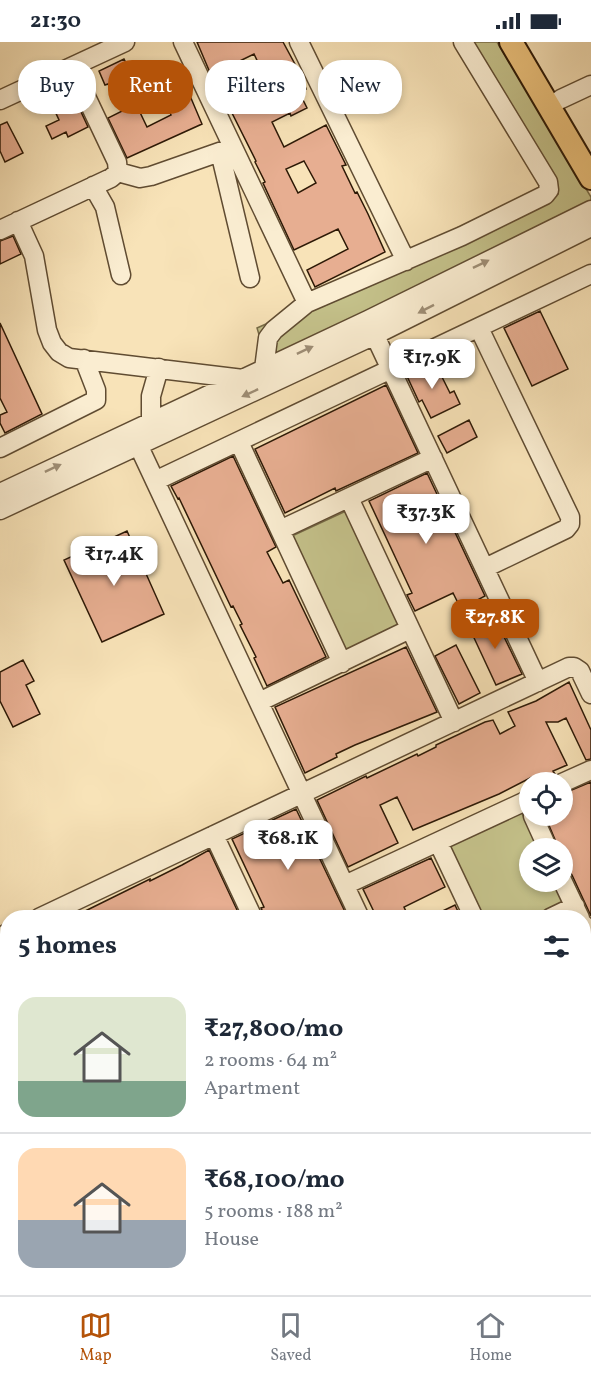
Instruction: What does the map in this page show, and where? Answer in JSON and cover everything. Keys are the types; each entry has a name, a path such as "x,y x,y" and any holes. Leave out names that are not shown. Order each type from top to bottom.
{"main road":[{"path":"511,42 591,178"},
{"path":"528,42 591,152"}],"street":[{"path":"87,60 125,42"},
{"path":"183,42 227,150 307,303"},
{"path":"299,42 406,261"},
{"path":"264,369 268,338 274,330 307,303 406,261 545,195 549,190 548,182 463,42"},
{"path":"561,99 591,85"},
{"path":"0,100 18,92"},
{"path":"94,114 117,162 118,172"},
{"path":"0,230 118,172 140,178 151,176 227,150"},
{"path":"227,150 250,278"},
{"path":"93,186 105,207 121,275"},
{"path":"0,510 135,438 151,422 264,369 371,328 591,210"},
{"path":"18,221 34,256 47,330 52,343 59,352 69,357 243,379"},
{"path":"0,493 135,438 591,227"},
{"path":"155,482 591,274"},
{"path":"371,328 538,682"},
{"path":"479,328 570,517 570,524 566,529 485,568"},
{"path":"0,446 96,400 96,390 84,359"},
{"path":"151,422 151,396 159,368"},
{"path":"135,438 356,910"},
{"path":"239,442 342,663"},
{"path":"280,530 433,458"},
{"path":"349,498 454,722"},
{"path":"259,702 410,629"},
{"path":"56,910 569,667 580,671 591,694"},
{"path":"573,778 591,770"},
{"path":"345,885 438,842 519,810"},
{"path":"214,835 249,910"},
{"path":"438,842 470,910"},
{"path":"568,892 577,910"}],"shaded area":[{"path":"469,42 497,42 591,197 591,208 266,358 257,328 558,194"},
{"path":"346,511 401,627 347,652 292,536"},
{"path":"519,812 519,826 528,826 534,838 519,838 519,892 560,892 565,903 550,910 478,910 448,846"}],"building":[{"path":"197,42 283,42 293,60 257,60 254,54 242,60 205,61"},
{"path":"108,67 108,84 105,85 99,71"},
{"path":"193,103 202,124 127,158 108,118 116,114 141,114 147,127 171,115 193,114"},
{"path":"56,114 82,114 88,127 68,137 66,132 52,139 46,126 59,120"},
{"path":"232,114 288,114 272,122 284,147 326,125 346,165 342,166 385,252 315,287 307,270 348,249 338,229 294,250 263,183 265,182","holes":["304,161 316,183 298,193 286,169"]},
{"path":"7,122 23,153 5,162 0,151 0,125"},
{"path":"13,236 21,254 0,264 0,241"},
{"path":"540,311 568,369 532,386 504,328"},
{"path":"0,323 42,414 5,433 0,423 0,415 7,412 0,398"},
{"path":"434,361 450,393 454,391 460,404 431,418 422,400 419,402 406,374"},
{"path":"386,385 418,453 336,491 335,488 285,513 255,449"},
{"path":"469,420 477,437 447,453 438,436"},
{"path":"233,456 276,547 267,552 283,583 289,580 326,657 267,686 240,625 242,624 233,606 231,607 179,498 171,486"},
{"path":"427,473 485,596 461,609 453,593 415,611 407,595 412,593 369,501"},
{"path":"127,531 164,614 102,642 64,560"},
{"path":"493,614 522,674 496,685 468,625"},
{"path":"456,645 480,693 459,704 435,656"},
{"path":"406,647 437,712 355,745 305,773 275,707"},
{"path":"23,660 34,681 26,685 40,714 13,727 0,701 0,672"},
{"path":"569,682 591,730 591,759 586,760 566,718 558,722 546,722 567,765 554,772 519,772 519,784 413,830 397,797 380,805 398,843 348,867 317,800 366,776 367,778 417,754 418,756 485,722 493,720 500,734 515,726 508,712 536,701"},
{"path":"591,782 591,910 588,910 573,877 573,838 554,838 549,826 573,826 573,789"},
{"path":"296,809 344,910 262,910 261,908 264,907 232,839"},
{"path":"209,850 237,910 87,910 150,879 150,881"},
{"path":"431,858 445,887 404,907 405,910 373,910 363,889"},
{"path":"455,905 457,910 445,910"}]}
